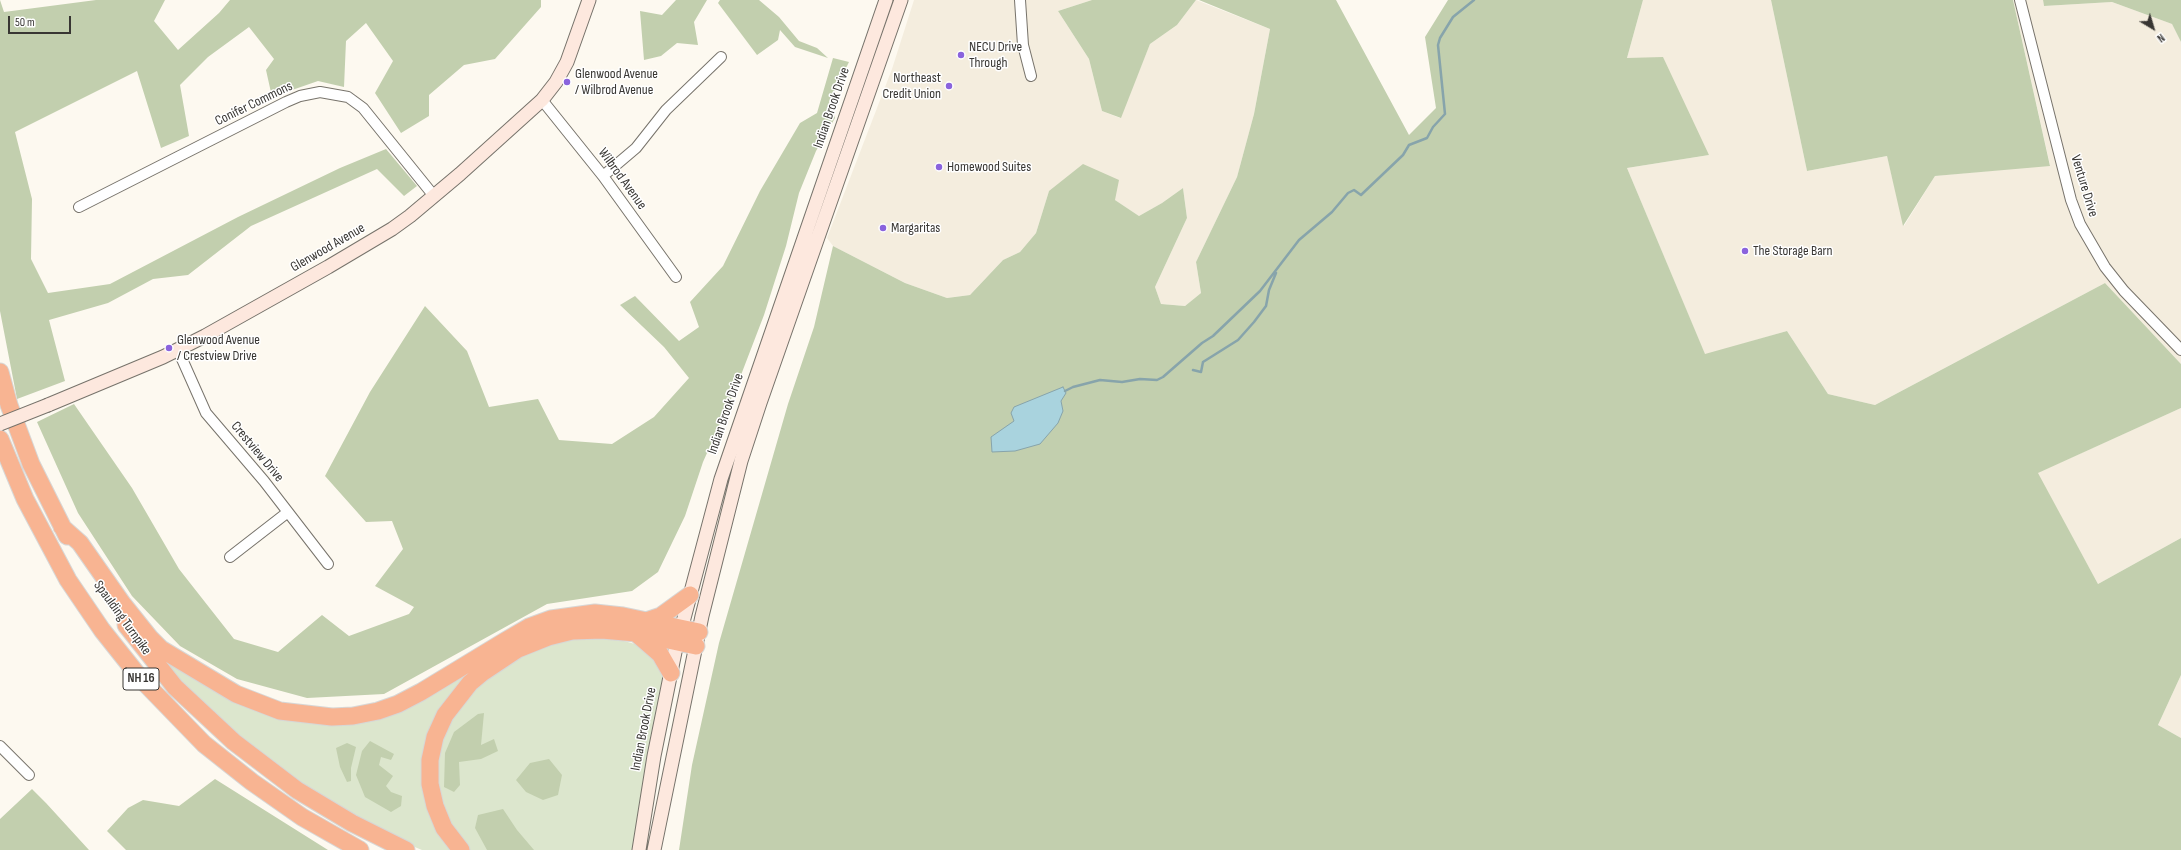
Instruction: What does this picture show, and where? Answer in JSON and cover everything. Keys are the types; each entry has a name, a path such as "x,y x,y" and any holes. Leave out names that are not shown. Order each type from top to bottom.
{"highway":[{"name":"Spaulding Turnpike","path":"0,372 9,405 31,464 62,527 97,584 133,636 176,687 234,742 297,790 338,816 406,850"},
{"name":"Spaulding Turnpike","path":"0,439 25,499 60,567 98,625 141,679 188,728 233,768 302,816 360,850"},
{"path":"62,527 80,543 122,603 150,638 161,649 236,694 280,711 332,717 353,716 378,711 398,704 529,627 552,619 595,614 623,616 641,627 671,673"},
{"path":"641,627 661,616 690,595"},
{"path":"461,850 439,817 430,784 430,760 435,737 452,705 470,683 482,672 507,655 533,642 562,633 585,630 641,627 697,639"}],"main road":[{"name":"Glenwood Avenue","path":"0,424 178,350 264,304 380,236 434,196 542,100 556,82 567,62 589,0"},
{"name":"Indian Brook Drive","path":"639,850 654,756 671,673 721,479 886,0"},
{"name":"Indian Brook Drive","path":"654,850 716,554 751,431 901,0"}],"street":[{"path":"1020,0 1023,45 1031,76"},
{"name":"Venture Drive","path":"2020,0 2071,200 2080,224 2105,267 2124,291 2181,350"},
{"path":"603,176 636,148 666,110 721,57"},
{"name":"Conifer Commons","path":"79,207 286,102 300,96 320,92 348,97 363,108 434,196"},
{"name":"Wilbrod Avenue","path":"542,100 603,176 676,277"},
{"name":"Crestview Drive","path":"178,350 206,412 243,455 328,564"},
{"path":"230,557 288,512"},
{"path":"0,746 29,775"}],"shaded area":[{"path":"914,0 1092,0 1058,11 1089,59 1102,111 1120,118 1150,44 1177,25 1196,0 1270,29 1254,114 1237,177 1196,262 1201,293 1185,306 1161,304 1155,287 1187,218 1183,188 1162,203 1139,216 1115,200 1049,191 1036,233 1020,252 1003,260 970,295 947,298 905,283 833,246 827,238 892,69"},
{"path":"1643,0 1771,0 1807,171 1887,156 1904,226 1935,176 2050,165 2013,0 2043,0 2044,6 2112,2 2172,24 2181,42 2181,364 2105,283 1875,405 1828,394 1787,331 1705,355 1627,168 1709,155 1627,58"},
{"path":"2181,408 2181,538 2098,584 2037,473"},
{"path":"2181,675 2181,738 2158,725"}],"green space":[{"path":"0,0 4,12 96,0 165,0 154,21 178,50 219,13 230,0 541,0 541,7 495,59 464,65 429,95 429,116 401,133 375,93 393,61 366,23 346,41 344,87 318,81 272,97 266,70 274,59 249,27 208,57 180,85 189,136 161,148 137,71 15,132 32,199 31,259 48,293 110,284 238,217 340,168 386,149 417,186 404,196 377,169 251,226 188,275 153,279 108,303 49,320 65,381 17,399 0,311"},
{"path":"676,0 707,0 694,22 698,45 677,43 661,56 644,60 640,11 662,15"},
{"path":"720,0 759,0 779,17 799,41 817,48 828,58 795,47 780,30 778,40 757,55 718,3"},
{"path":"1092,0 1196,0 1177,25 1150,44 1121,118 1102,111 1089,59 1058,11"},
{"path":"1199,0 1336,0 1409,135 1436,108 1425,37 1448,0 1643,0 1627,58 1663,57 1709,155 1627,168 1705,354 1787,331 1828,394 1875,405 2105,283 2181,364 2181,408 2038,473 2098,584 2181,538 2181,675 2158,725 2181,738 2181,850 679,850 692,765 719,643 788,404 814,327 833,246 905,283 947,298 970,295 1003,260 1020,252 1036,233 1049,191 1083,164 1119,180 1115,200 1139,216 1162,203 1183,188 1187,218 1155,287 1161,304 1185,306 1201,293 1196,262 1237,177 1254,114 1270,29"},
{"path":"1771,0 2013,0 2050,166 1935,176 1903,226 1887,156 1807,171"},
{"path":"2043,0 2181,0 2181,42 2172,24 2112,2 2044,6"},
{"path":"833,58 849,62 829,102 835,118 816,151 799,193 786,246 764,315 736,388 703,462 685,516 658,572 632,591 547,604 384,694 307,698 237,679 180,646 132,596 78,513 37,422 74,404 132,488 179,569 234,639 278,652 322,615 349,636 409,614 414,607 375,586 403,549 392,521 366,522 325,476 370,392 425,306 467,351 489,407 538,399 559,440 612,444 654,417 689,378 664,347 620,305 635,296 679,341 699,327 690,302 723,266 760,191 800,123 817,113"},
{"path":"587,620 611,621 580,626 478,671 427,763 456,850 422,850 398,840 306,789 198,703 149,646 168,663 223,696 358,718 484,660"},
{"path":"613,638 635,644 655,656 663,667 664,680 632,850 466,850 439,807 437,750 461,701 510,660 562,640"},
{"path":"484,713 481,745 494,739 498,751 481,759 459,762 460,785 454,792 444,787 445,753 454,732 478,714"},
{"path":"370,741 394,754 391,760 381,757 379,765 393,776 386,786 391,792 402,796 401,806 391,812 365,797 356,775 362,751"},
{"path":"347,743 356,747 351,768 351,781 347,782 340,767 336,748"},
{"path":"549,759 562,775 558,795 543,800 526,792 516,780 530,763"},
{"path":"215,779 328,850 126,850 107,831 128,808 143,800 179,806"},
{"path":"32,789 89,850 0,850 0,819"},
{"path":"503,809 517,830 534,850 487,850 475,828 478,815"}],"water":[{"path":"1063,387 1066,393 1061,401 1063,411 1058,423 1040,444 1015,451 992,452 991,437 1014,421 1011,413 1014,407"}],"waterway":[{"path":"1065,391 1073,387 1100,380 1122,382 1140,379 1157,380 1163,377 1202,343 1213,336 1260,291 1299,240 1332,212 1348,193 1354,190 1361,195 1403,155 1409,145 1427,138 1433,127 1445,114 1438,45 1440,38 1453,17 1474,0"},
{"path":"1193,370 1201,372 1203,362 1238,340 1254,322 1266,306 1269,290 1276,273"}],"place":[{"name":"NECU Drive Through","path":"961,55"},
{"name":"Glenwood Avenue / Wilbrod Avenue","path":"567,82"},
{"name":"Northeast Credit Union","path":"949,86"},
{"name":"Homewood Suites","path":"939,167"},
{"name":"Margaritas","path":"883,228"},
{"name":"The Storage Barn","path":"1745,251"},
{"name":"Glenwood Avenue / Crestview Drive","path":"169,348"}]}
